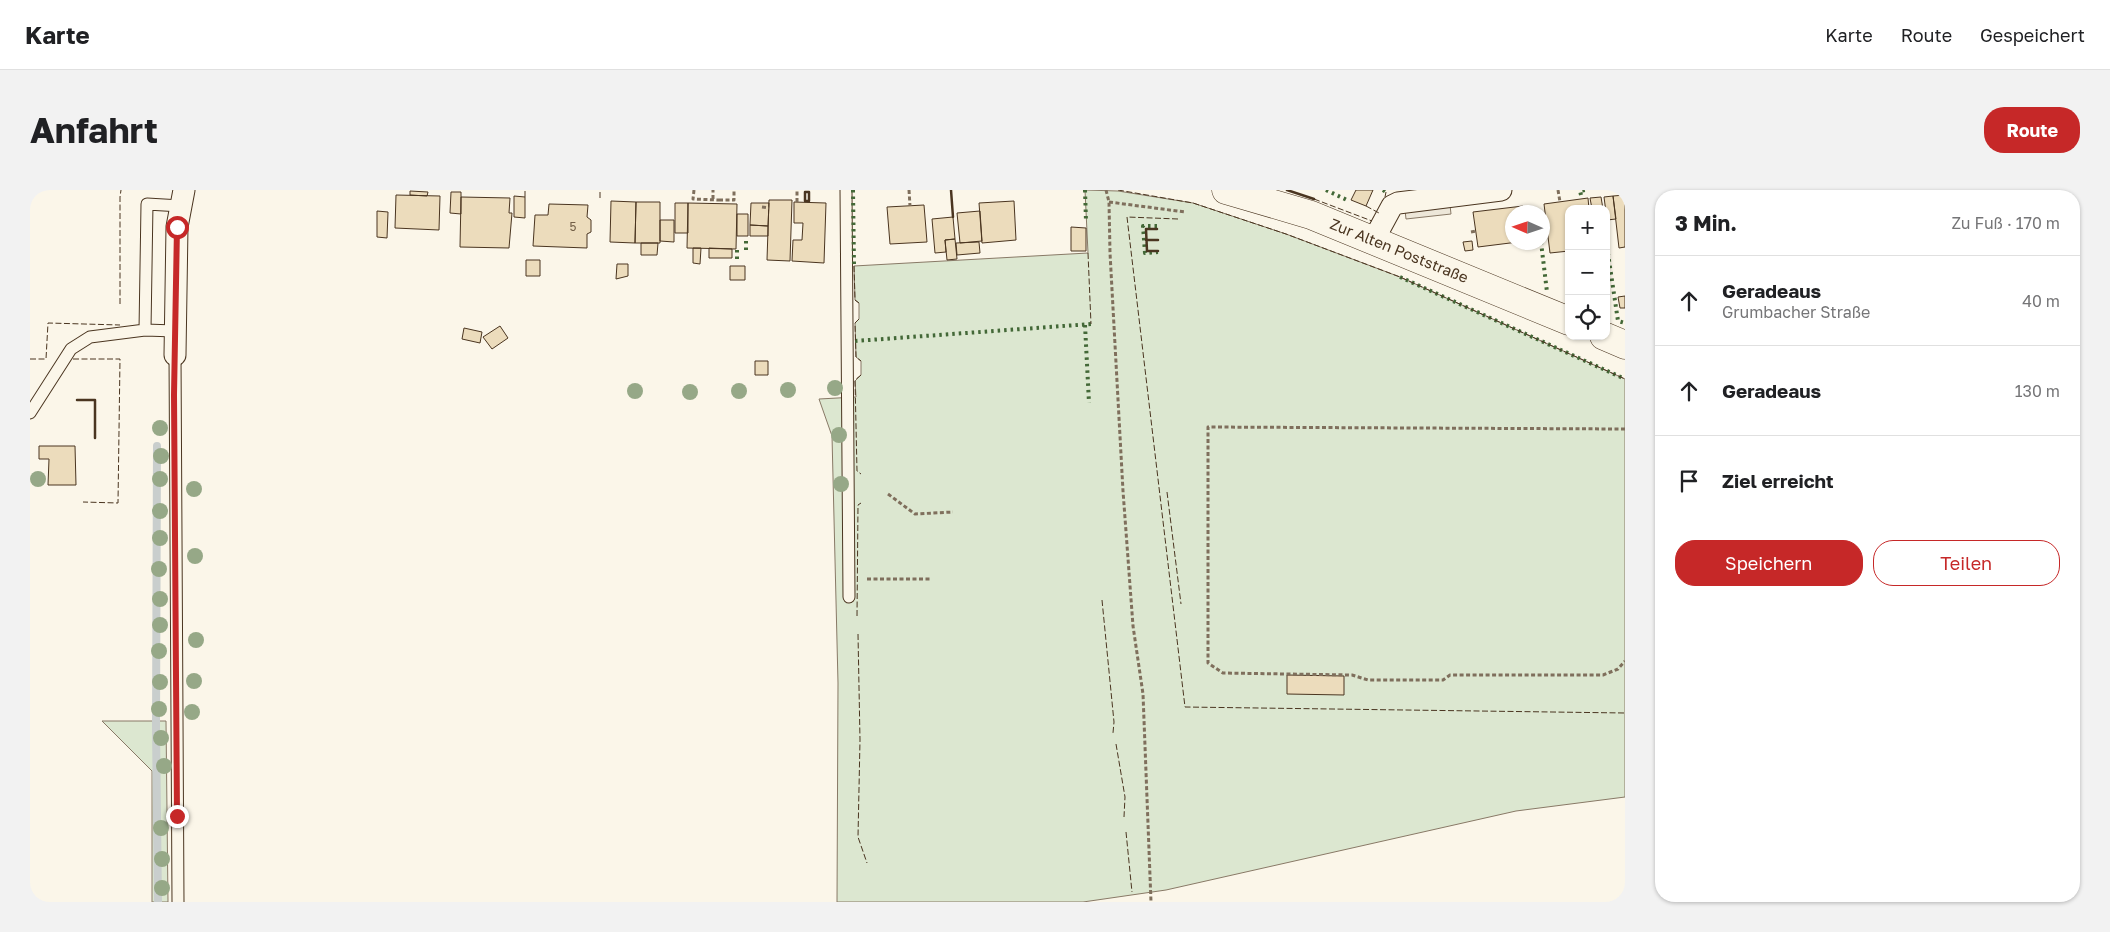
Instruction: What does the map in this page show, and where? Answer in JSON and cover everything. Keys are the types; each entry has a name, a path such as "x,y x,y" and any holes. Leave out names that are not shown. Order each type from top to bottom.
{"street":[{"name":"Zur Alten Poststraße","path":"1226,190 1311,216 1565,319"},
{"path":"1373,241 1392,206 1398,203 1501,190"},
{"path":"175,355 177,227 182,198"},
{"path":"1610,339 1625,345"}],"lane":[{"path":"846,190 849,597"},
{"path":"145,330 147,204 182,198"},
{"path":"30,413 71,349 90,337 145,330 175,331"},
{"path":"175,355 178,902"}],"path":[{"path":"694,190 694,200 719,201 734,200 734,190"},
{"path":"713,200 714,190"},
{"path":"797,202 798,190"},
{"path":"909,190 910,206"},
{"path":"1106,190 1109,202 1123,501 1133,626 1143,694 1151,902"},
{"path":"1558,190 1560,202"},
{"path":"1109,202 1185,212"},
{"path":"762,207 768,208"},
{"path":"1471,232 1476,231"},
{"path":"1625,429 1208,427 1208,663 1223,673 1352,675 1368,680 1443,680 1450,675 1603,675 1618,669 1625,661"},
{"path":"888,494 915,514 953,512"},
{"path":"849,578 931,579"}],"green space":[{"path":"1085,190 1118,191 1193,203 1286,234 1400,277 1625,379 1625,797 1516,811 1166,890 1083,902 837,902 838,683 832,436 819,399 856,397 855,381 861,375 861,361 856,357 855,323 859,319 859,303 855,300 854,266 1088,253"},
{"path":"102,721 166,721 168,902 152,902 152,771"}],"shaded area":[{"path":"1450,205 1451,214 1406,219 1405,210"}],"building":[{"path":"1356,190 1373,190 1366,206 1351,200"},
{"path":"410,191 428,192 427,196 410,195"},
{"path":"451,192 461,192 461,214 450,213"},
{"path":"396,195 440,196 439,230 395,228"},
{"path":"1625,195 1625,247 1619,248 1613,196"},
{"path":"514,196 525,197 525,218 514,217"},
{"path":"1613,196 1616,219 1610,220 1610,205 1605,205 1604,197"},
{"path":"461,197 510,198 509,213 512,213 509,248 460,247"},
{"path":"1601,197 1602,205 1591,205 1590,198"},
{"path":"1588,198 1589,205 1565,205 1565,251 1550,253 1550,205 1544,204"},
{"path":"769,200 792,200 790,261 767,260"},
{"path":"611,201 636,202 635,243 610,242"},
{"path":"1014,201 1016,240 982,243 979,203"},
{"path":"636,202 660,202 660,243 635,243"},
{"path":"794,202 826,203 824,263 792,261 793,240 802,240 803,223 794,223"},
{"path":"675,203 688,203 688,233 675,233"},
{"path":"688,203 737,204 736,249 687,248"},
{"path":"751,203 769,203 768,226 750,225"},
{"path":"549,204 588,205 587,217 591,220 591,232 587,234 587,248 533,246 535,215 548,215"},
{"path":"924,205 927,242 890,244 887,207"},
{"path":"1505,208 1505,244 1478,247 1473,212"},
{"path":"377,211 388,212 387,238 377,237"},
{"path":"980,211 982,241 960,243 957,213"},
{"path":"737,214 748,214 748,236 737,236"},
{"path":"953,217 955,239 945,240 946,252 935,253 932,219"},
{"path":"660,220 674,220 674,242 660,241"},
{"path":"750,225 768,226 768,236 750,236"},
{"path":"1071,227 1086,228 1086,251 1071,251"},
{"path":"955,239 957,259 947,260 945,240"},
{"path":"1472,241 1473,250 1465,251 1463,242"},
{"path":"979,242 980,253 957,255 956,243"},
{"path":"641,243 658,243 657,255 641,255"},
{"path":"693,248 701,248 700,264 693,263"},
{"path":"709,248 732,249 732,258 709,258"},
{"path":"526,260 540,260 540,276 526,276"},
{"path":"617,264 628,264 628,276 616,279"},
{"path":"730,266 745,266 745,280 730,280"},
{"path":"1625,296 1625,308 1620,308 1618,297"},
{"path":"500,326 508,338 492,349 483,337"},
{"path":"464,328 482,332 480,343 462,339"},
{"path":"755,361 768,361 768,375 755,375"},
{"path":"39,446 75,446 76,485 48,485 49,459 39,459"},
{"path":"1287,675 1344,676 1344,695 1287,694"}],"waterway":[{"path":"157,446 156,728 158,902"}],"hedge":[{"path":"853,190 854,266"},
{"path":"1085,190 1086,221"},
{"path":"1326,190 1349,201"},
{"path":"1383,190 1386,192 1386,190"},
{"path":"1581,195 1580,191 1585,190"},
{"path":"1157,226 1143,226 1145,253 1158,252"},
{"path":"746,241 746,250"},
{"path":"737,249 737,259"},
{"path":"1542,250 1547,292"},
{"path":"1607,250 1618,321 1625,323"},
{"path":"1400,277 1625,379"},
{"path":"855,341 1091,324"},
{"path":"1085,325 1089,403"}],"fence":[{"path":"120,304 121,190"},
{"path":"525,190 525,197"},
{"path":"600,190 600,198"},
{"path":"1118,190 1193,203 1286,234 1400,277 1625,379"},
{"path":"1385,197 1386,192"},
{"path":"1314,199 1372,221"},
{"path":"1366,206 1379,213"},
{"path":"1178,219 1127,217 1185,707 1625,713"},
{"path":"1088,253 1091,324"},
{"path":"854,266 855,300 859,303"},
{"path":"859,319 855,323 856,357 861,361"},
{"path":"30,359 46,359 48,323 120,325"},
{"path":"73,359 120,359 118,503 83,502"},
{"path":"861,375 855,380 857,471 861,474"},
{"path":"1167,492 1181,604"},
{"path":"857,616 858,505 861,503"},
{"path":"1102,600 1114,722 1113,733"},
{"path":"858,634 860,740 858,837 867,863"},
{"path":"1116,744 1125,797 1124,817"},
{"path":"1126,832 1132,892"}],"wall":[{"path":"951,190 953,217"},
{"path":"1287,190 1314,199"},
{"path":"805,192 809,192 809,201 805,201 805,192"},
{"path":"1157,229 1146,229 1147,251 1158,251"},
{"path":"1146,240 1158,240"},
{"path":"77,400 95,400 95,438"}],"route":[{"path":"177,227 174,395 177,816"}]}
